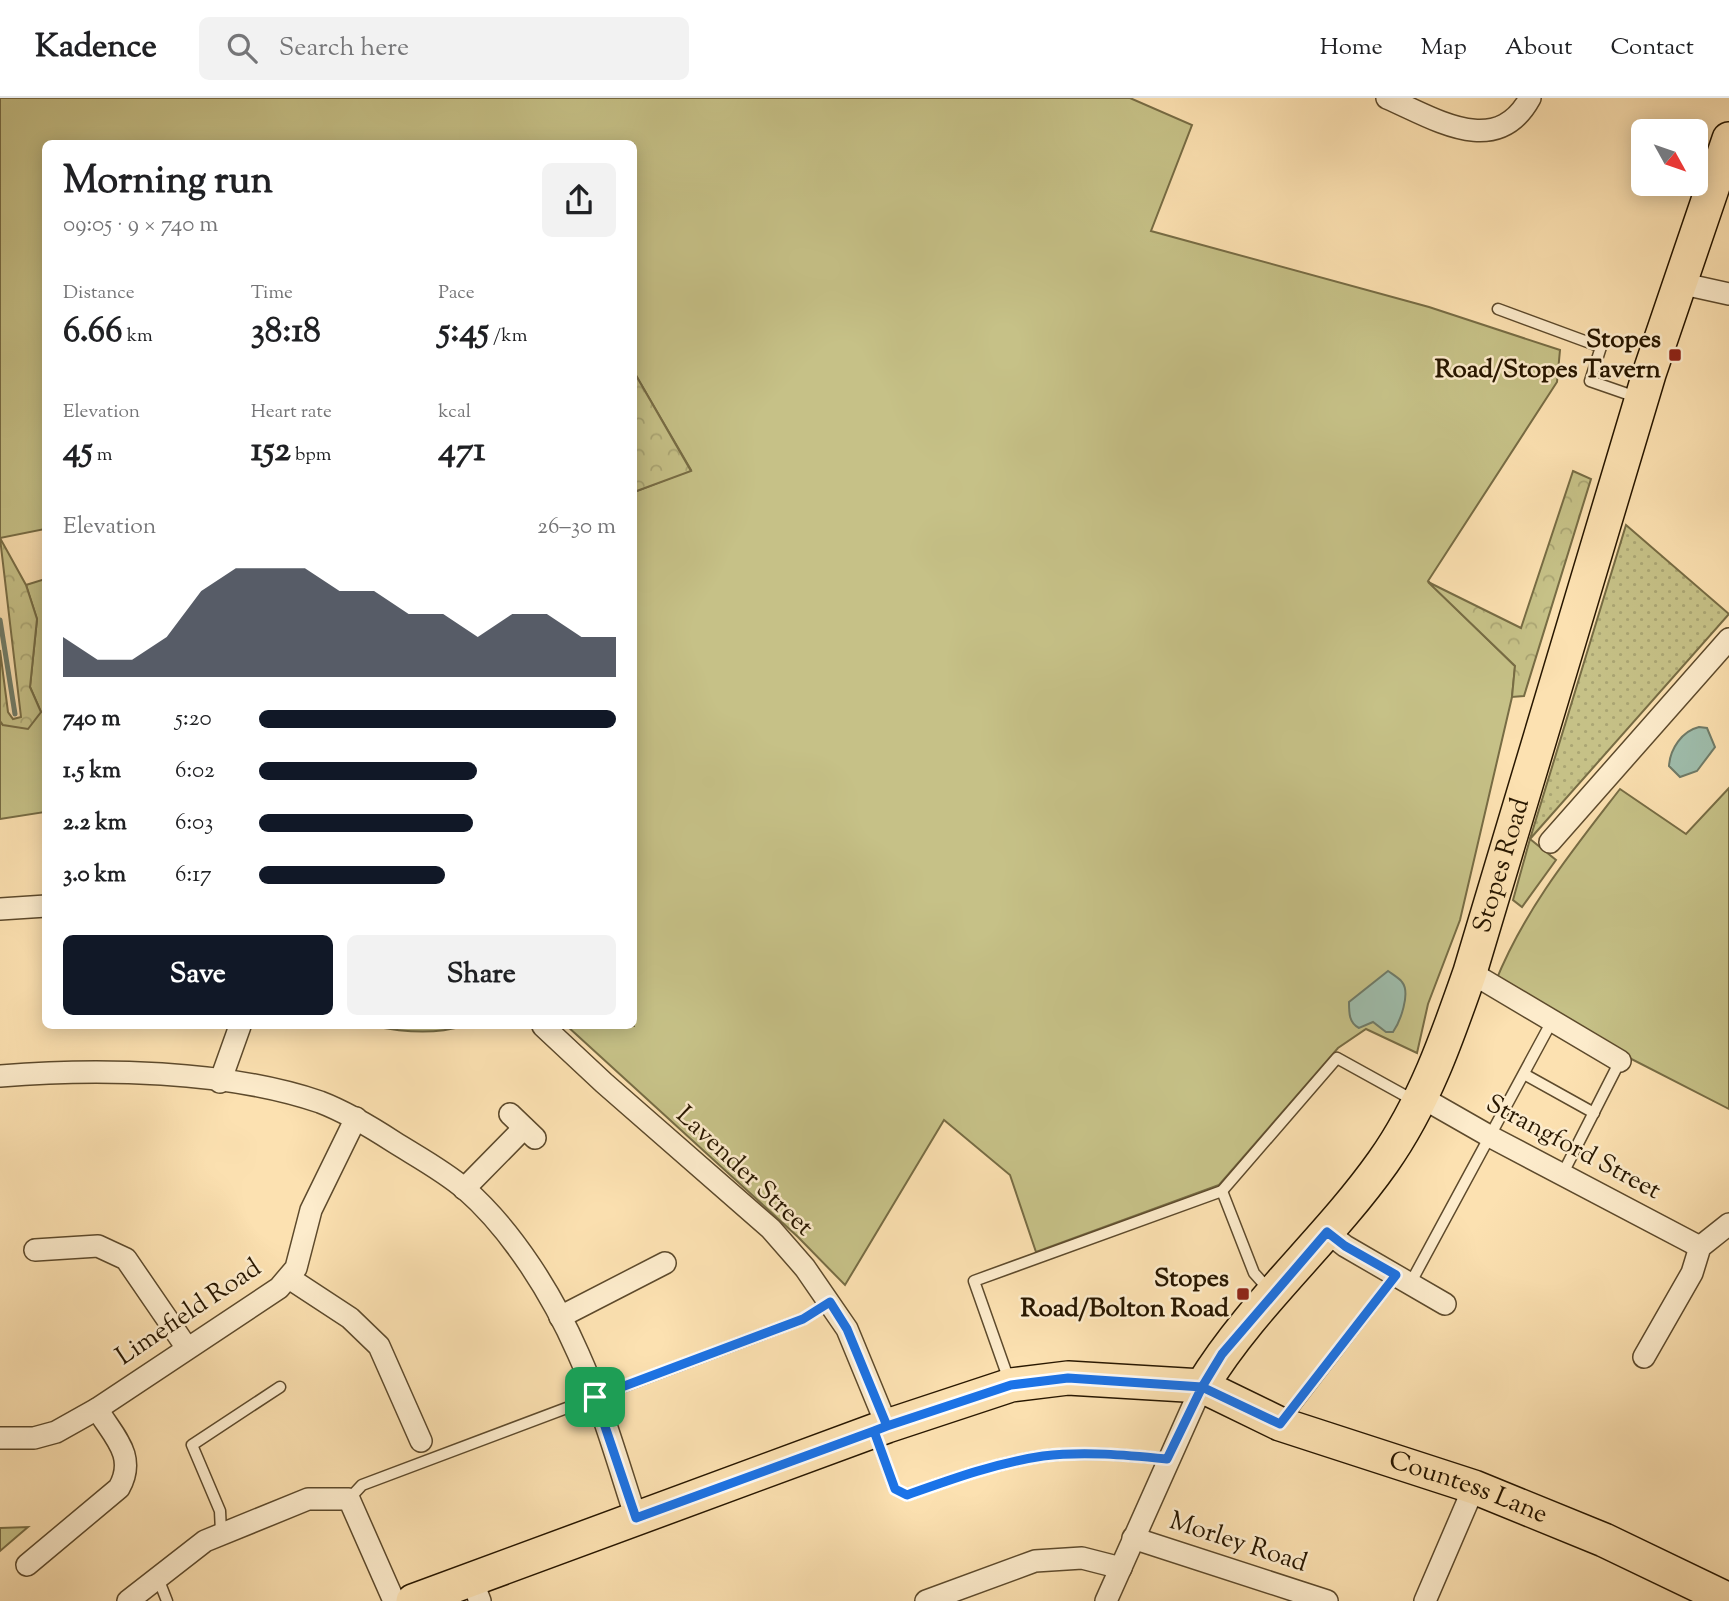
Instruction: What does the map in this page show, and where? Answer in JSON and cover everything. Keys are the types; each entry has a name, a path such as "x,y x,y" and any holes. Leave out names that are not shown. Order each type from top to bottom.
{"main road":[{"name":"Stopes Road","path":"1202,1387 1231,1342 1327,1232 1384,1160 1420,1100 1470,972 1641,399 1729,139"},
{"path":"413,1601 476,1590 636,1518 880,1429 1011,1385 1068,1378 1202,1387"},
{"name":"Countess Lane","path":"1202,1387 1280,1424 1474,1488 1604,1540 1729,1600"}],"street":[{"path":"1387,98 1463,130 1480,132 1497,129 1512,121 1530,98"},
{"path":"1682,274 1729,285"},
{"path":"1682,274 1729,294"},
{"name":"Stopes Road","path":"1550,842 1729,639"},
{"path":"0,909 42,906"},
{"path":"1470,972 1620,1061"},
{"path":"220,1082 239,1029"},
{"name":"Lavender Street","path":"546,1029 771,1230 830,1302 847,1329 880,1429"},
{"path":"0,1076 52,1072 146,1074 280,1091 321,1102 356,1118 464,1189 492,1216 560,1317 595,1397 636,1518"},
{"name":"Strangford Street","path":"1420,1100 1700,1247"},
{"name":"Limefield Road","path":"0,1438 34,1438 56,1432 97,1409 266,1298 289,1278 300,1256 311,1210 356,1118"},
{"path":"464,1189 523,1126"},
{"path":"1645,1358 1692,1273 1700,1247 1728,1218"},
{"path":"1327,1232 1345,1246 1445,1304"},
{"path":"35,1250 98,1246 126,1259 187,1348"},
{"path":"560,1317 651,1262"},
{"path":"289,1278 350,1318 379,1346 421,1429"},
{"path":"1106,1601 1167,1459 1202,1387"},
{"path":"33,1553 119,1488 128,1472 125,1455 97,1409"},
{"path":"1425,1601 1474,1488"},
{"path":"128,1601 221,1532 307,1499 349,1499 394,1601"},
{"name":"Morley Road","path":"1133,1538 1327,1601"},
{"path":"926,1601 1035,1561 1082,1558 1121,1567"}],"lane":[{"path":"1498,309 1601,347 1590,382 1641,399"},
{"path":"1280,1424 1403,1280 1491,1137 1552,1021"},
{"path":"1011,1385 974,1280 1222,1191 1337,1058 1420,1100"},
{"path":"1562,1175 1620,1061"},
{"path":"1524,1074 1594,1113"},
{"path":"1222,1191 1254,1273 1273,1294"},
{"path":"349,1499 362,1485 803,1319 830,1302"},
{"path":"221,1532 220,1511 192,1445 280,1387"},
{"path":"880,1429 895,1489 907,1495 984,1468 1045,1456 1099,1454 1167,1459"},
{"path":"158,1578 167,1601"}],"green space":[{"path":"0,98 1130,98 1192,125 1151,231 1429,307 1560,350 1557,382 1428,581 1515,666 1512,697 1460,920 1428,1004 1417,1053 1366,1029 1338,1048 1219,1185 1036,1252 1010,1175 944,1120 845,1285 798,1237 570,1029 637,1029 637,491 691,470 637,377 637,140 42,140 42,530 0,538"},
{"path":"637,377 691,471 637,491"},
{"path":"1573,471 1591,479 1524,696 1512,697 1515,666 1428,582 1521,628"},
{"path":"1626,525 1729,614 1530,839"},
{"path":"0,538 26,585 37,619 30,687 41,712 28,729 3,725 0,721 0,650 8,712 13,719 21,717"},
{"path":"42,580 42,812 0,819 0,721 3,725 41,712 30,687 37,619 26,585"},
{"path":"1729,788 1729,1109 1610,1048 1495,983 1535,906 1567,858 1620,789 1686,834"},
{"path":"1530,839 1556,860 1522,907 1513,900"},
{"path":"390,1029 450,1029 418,1032"},
{"path":"28,1527 0,1551 0,1528"}],"shaded area":[{"path":"1699,727 1707,728 1715,747 1697,771 1680,777 1669,766 1672,753 1687,732"},
{"path":"1388,971 1402,982 1405,993 1404,1007 1396,1027 1393,1032 1386,1032 1373,1022 1359,1028 1351,1020 1349,1002"}],"waterway":[{"path":"0,620 15,714"}],"place":[{"name":"Stopes Road/Stopes Tavern","path":"1675,355"},
{"name":"Stopes Road/Bolton Road","path":"1243,1294"}],"route":[{"path":"595,1397 636,1518 887,1426 1011,1385 1068,1378 1119,1379 1202,1387 1280,1424 1396,1275 1345,1246 1327,1232 1222,1354 1202,1387 1167,1459 1127,1455 1045,1456 984,1468 907,1495 900,1493 895,1489 874,1431 887,1426 847,1329 830,1302 803,1319 595,1397"}]}
